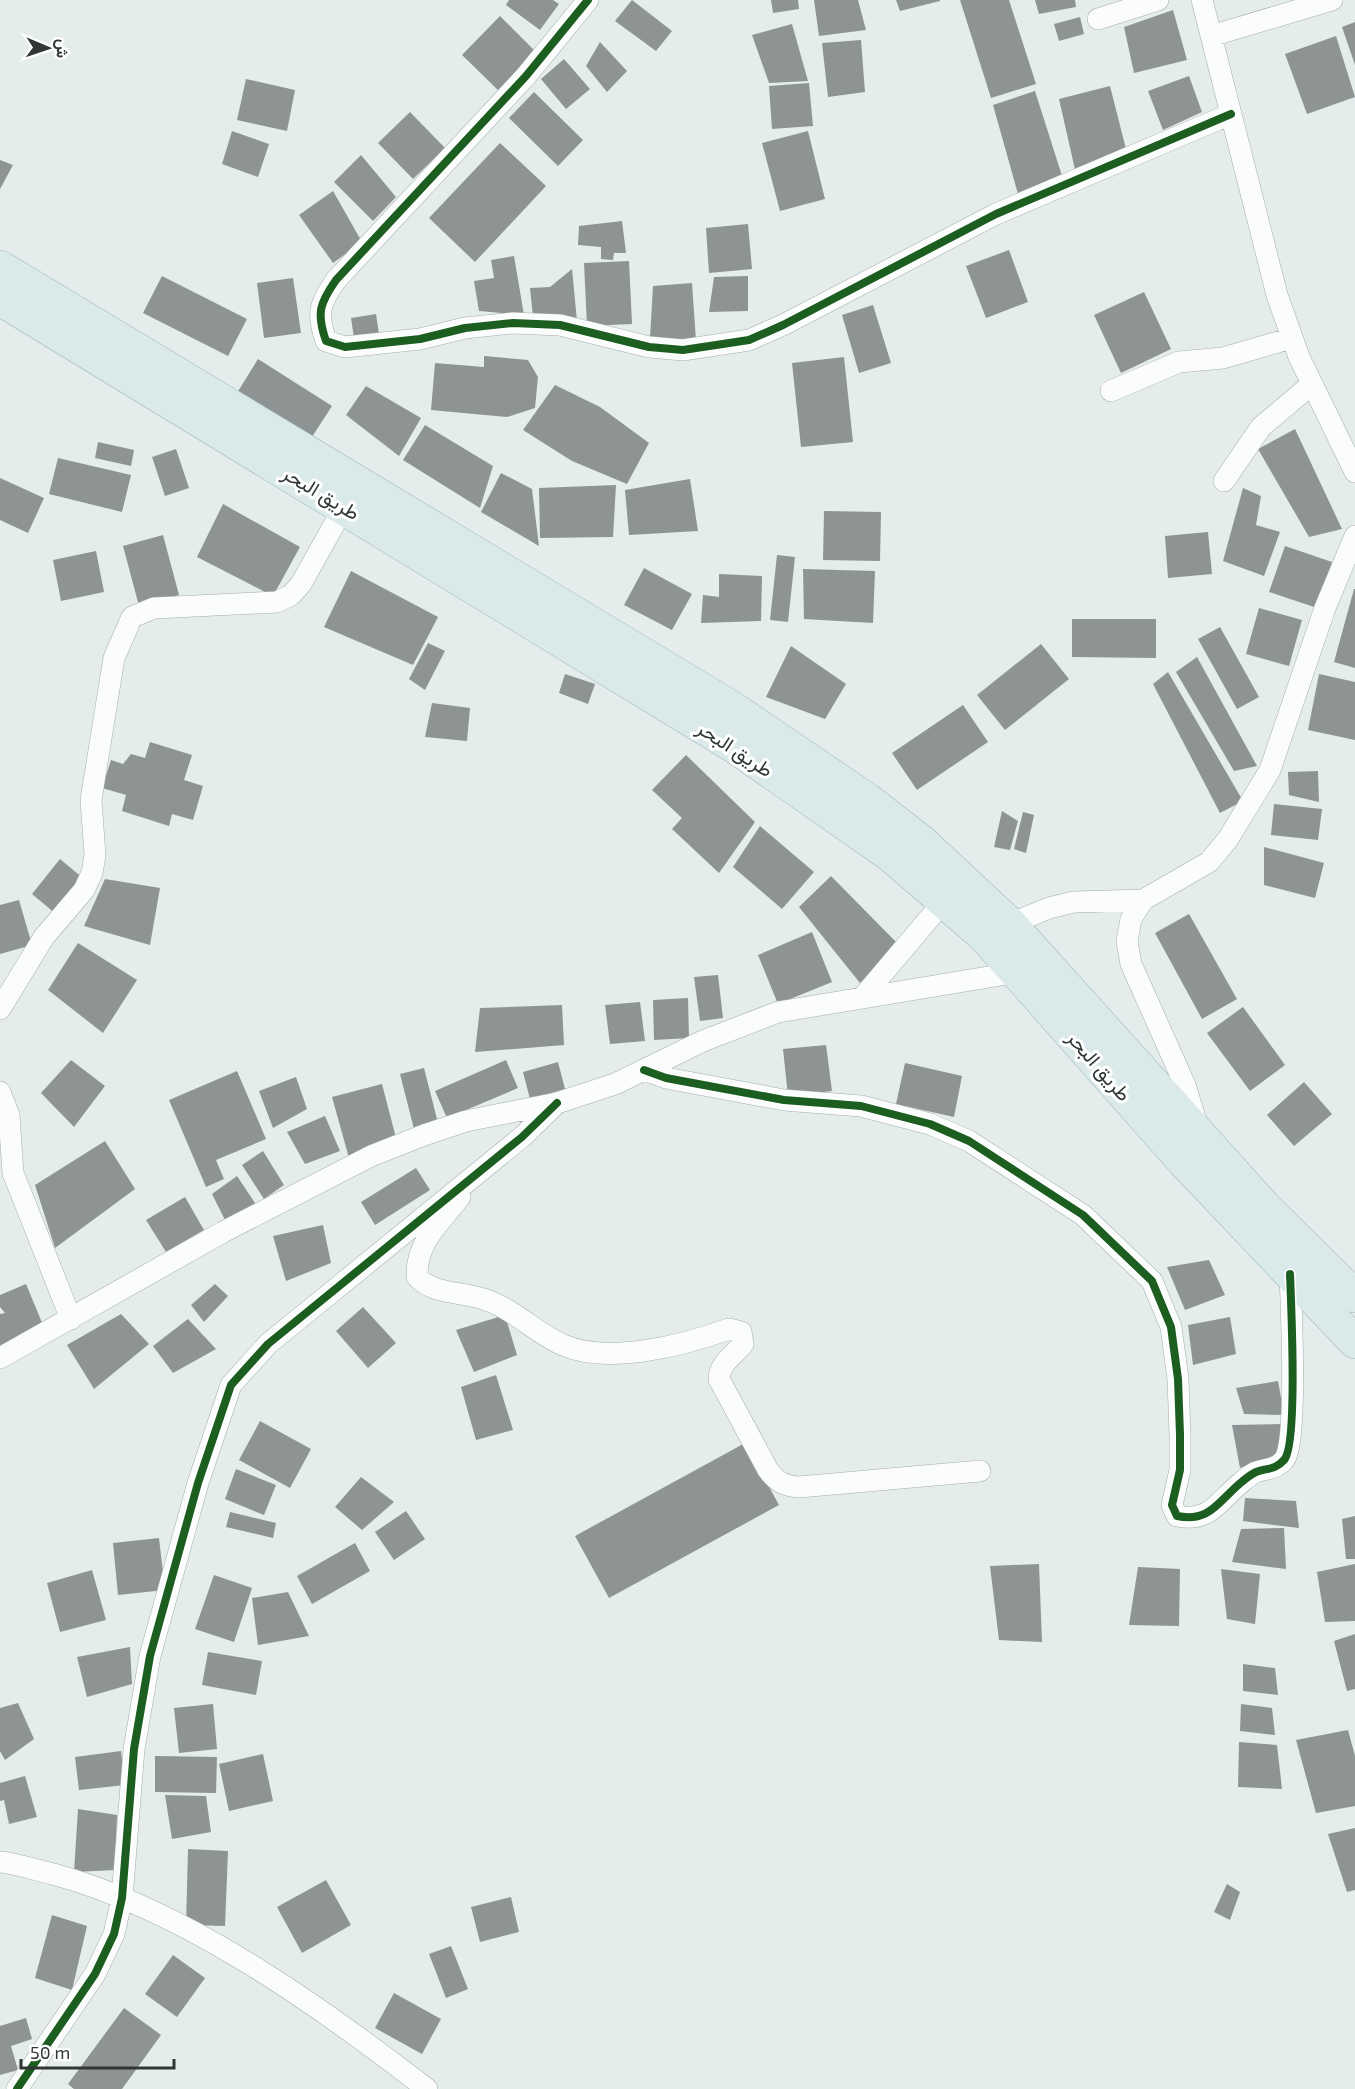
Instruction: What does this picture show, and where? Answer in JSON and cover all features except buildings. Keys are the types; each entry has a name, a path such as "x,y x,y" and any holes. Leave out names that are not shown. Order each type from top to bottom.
{"highway":[{"name":"طريق البحر","path":"0,267 731,707 877,807 922,842 1010,924 1264,1206 1355,1296"},
{"name":"طريق البحر","path":"0,299 735,747 890,855 984,936 1183,1161 1355,1341"}],"street":[{"path":"588,0 526,76 336,280 321,300 321,327 326,341 345,347 420,339 465,328 513,323 560,325 649,347 682,351 749,340 996,214 1231,114"},
{"path":"1098,19 1158,0"},
{"path":"1202,0 1277,295 1312,384 1355,472"},
{"path":"1211,36 1332,0"},
{"path":"1111,391 1179,362 1223,358 1292,338"},
{"path":"1224,481 1261,428 1312,384"},
{"path":"0,1009 45,937 84,890 92,873 95,855 91,800 114,658 132,617 154,608 277,603 291,595 301,585 344,507"},
{"path":"1200,1133 1189,1094 1131,964 1127,941 1131,919 1143,900 1209,862 1253,800 1270,770 1325,608 1355,536"},
{"path":"1010,924 1049,908 1074,902 1143,900"},
{"path":"862,998 944,901"},
{"path":"0,1358 223,1232 371,1156 466,1122 558,1103 615,1084 703,1041 778,1012 1018,972"},
{"path":"644,1070 666,1078 784,1100 861,1106 930,1124 969,1141 1083,1215 1152,1281 1171,1327 1179,1412 1180,1470 1172,1505 1177,1516 1192,1519 1211,1512 1244,1479 1256,1472 1273,1470 1286,1459 1290,1448 1290,1274"},
{"path":"0,1092 9,1115 7,1172 70,1319"},
{"path":"18,2089 94,1974 114,1934 122,1898 134,1749 148,1665 198,1483 231,1385 268,1344 479,1173 558,1103"},
{"path":"479,1173 420,1248 416,1261 417,1277 423,1283 436,1290 474,1295 500,1305 563,1345 586,1353 648,1350 729,1329 741,1332 743,1344 723,1365 719,1371 719,1379 768,1470 784,1486 799,1487 980,1471"},
{"path":"0,1862 76,1881 122,1898 176,1923 293,1992 427,2089"}],"cycle path":[{"path":"588,0 526,76 336,280 326,295 321,309 321,323 326,341 345,347 420,339 465,328 513,323 560,325 649,347 683,350 749,340 783,325 996,214 1231,114"},
{"path":"644,1070 666,1078 784,1100 861,1106 930,1124 969,1141 1083,1215 1152,1281 1171,1327 1178,1379 1180,1435 1180,1470 1172,1505 1177,1516 1196,1517 1204,1514 1251,1475 1274,1467 1284,1460 1291,1429 1292,1402 1290,1274"},
{"path":"17,2089 95,1974 114,1934 122,1898 134,1749 150,1656 198,1483 231,1385 268,1344 522,1137 557,1103"}]}
